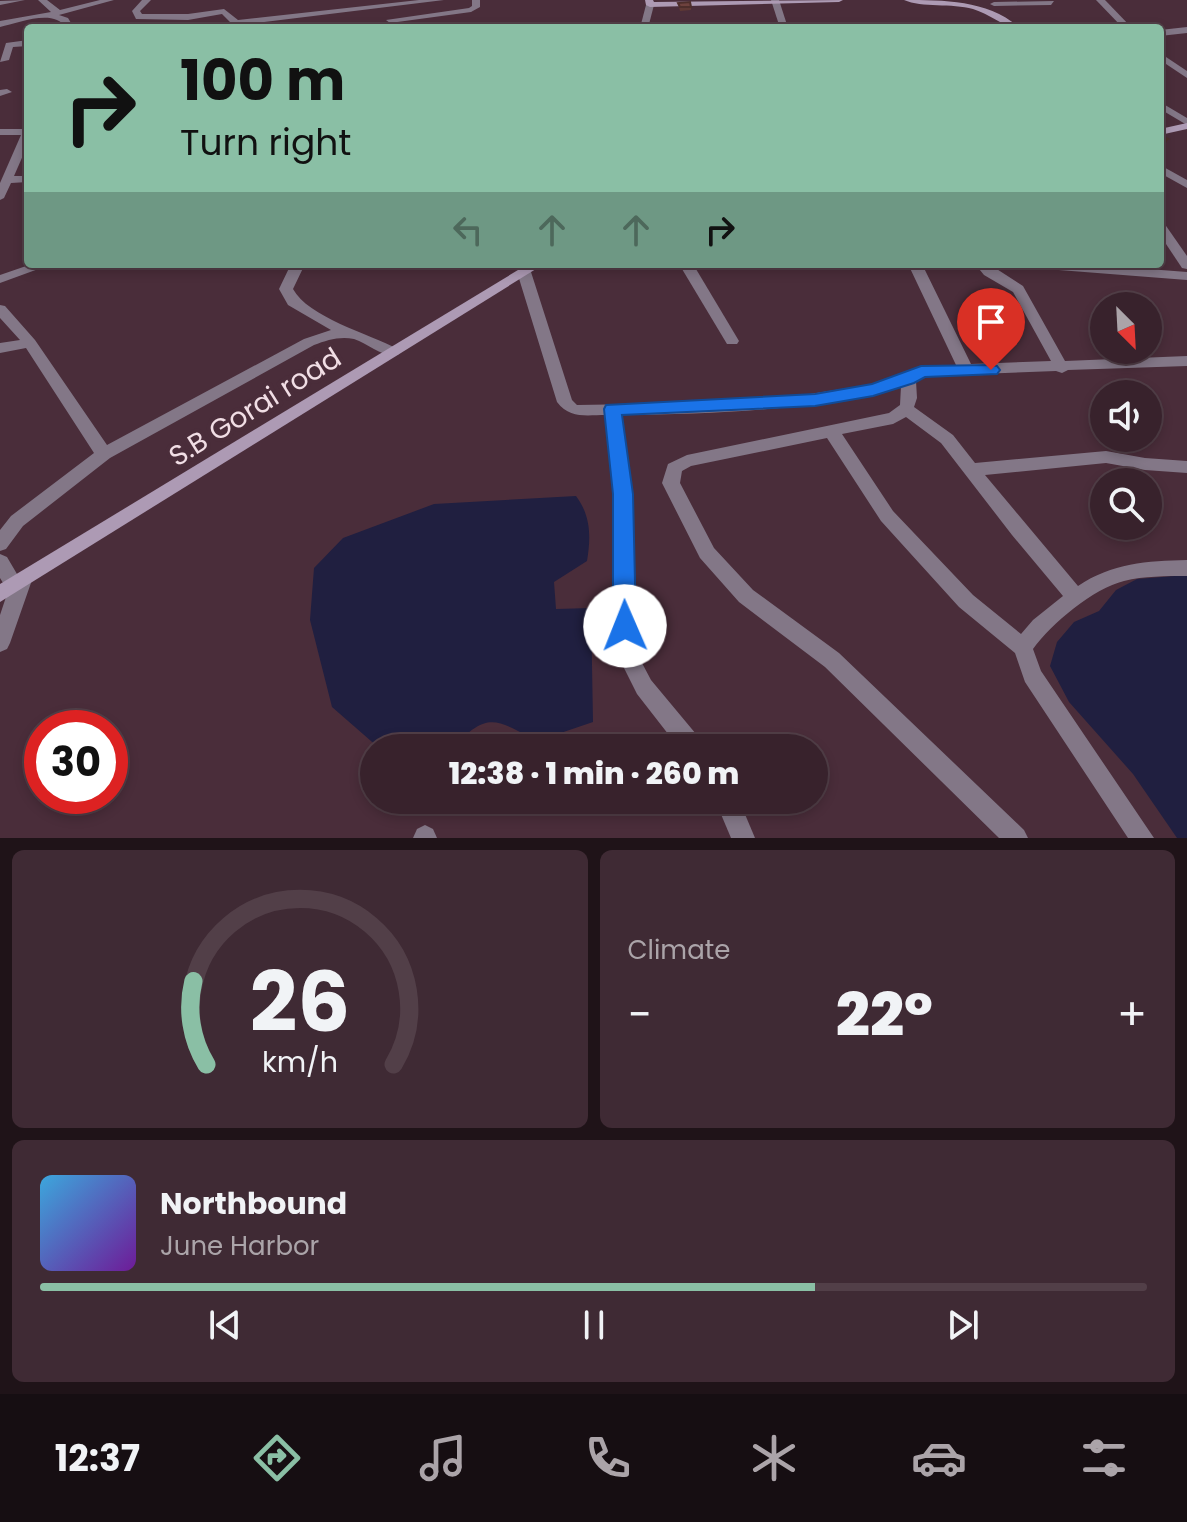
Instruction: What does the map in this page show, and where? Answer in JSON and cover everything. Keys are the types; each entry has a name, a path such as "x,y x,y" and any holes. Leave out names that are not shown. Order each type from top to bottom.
{"street":[{"path":"0,3 21,0"},
{"path":"42,0 68,24"},
{"path":"0,24 110,0"},
{"path":"147,0 136,11 139,17 188,17 224,11 233,24"},
{"path":"310,0 318,13"},
{"path":"247,24 440,0"},
{"path":"390,20 443,15 475,8 476,0"},
{"path":"775,0 783,24"},
{"path":"645,24 649,3 839,0"},
{"path":"908,0 992,5 1051,3"},
{"path":"1100,0 1124,24"},
{"path":"992,5 1012,24"},
{"path":"443,15 445,24"},
{"path":"1164,33 1187,30"},
{"path":"0,59 6,58 9,45 24,43"},
{"path":"1164,58 1187,58"},
{"path":"1164,58 1187,75"},
{"path":"1164,109 1185,127"},
{"path":"1164,131 1185,127"},
{"path":"0,132 24,132"},
{"path":"0,196 23,153"},
{"path":"1164,171 1187,185"},
{"path":"7,180 24,179"},
{"path":"1164,232 1187,265"},
{"path":"0,279 33,268"},
{"path":"296,268 286,289 293,302 342,331 393,352"},
{"path":"530,268 565,402 573,410 845,397 908,379 921,371 1187,361"},
{"name":"S.B Gorai road","path":"12,586 530,268"},
{"path":"688,268 732,341"},
{"path":"917,268 967,371"},
{"path":"986,268 1018,289 1062,368"},
{"path":"1084,268 1187,276"},
{"path":"0,309 30,343 104,454"},
{"path":"0,544 17,521 104,454 309,342 342,331"},
{"path":"0,348 30,343"},
{"path":"908,379 912,400 907,410 893,418 687,461 674,468 671,483 707,553 746,596 832,660 1016,838"},
{"path":"613,409 623,494 625,626 632,664 644,687 682,734"},
{"path":"907,410 947,439 1076,597"},
{"path":"831,431 887,516 966,601 1023,648 1032,675 1142,838"},
{"path":"971,470 1106,457 1187,467"},
{"path":"0,562 12,586 0,643"},
{"path":"1023,648 1031,632 1095,583 1115,573 1136,569 1187,568"},
{"path":"733,814 743,838"}],"shaded area":[{"path":"576,496 585,511 589,527 587,561 554,582 556,609 591,608 593,722 558,734 523,734 492,722 468,734 363,734 332,707 310,620 314,568 343,538 434,504"},
{"path":"1187,575 1187,838 1177,838 1133,774 1069,702 1050,666 1057,642 1074,622 1099,611 1116,590 1137,579"}],"building":[{"path":"690,2 691,7 680,7 678,3"}],"route":[{"path":"625,626 623,494 613,409 667,409 845,397 908,379 921,371 991,370"}]}
